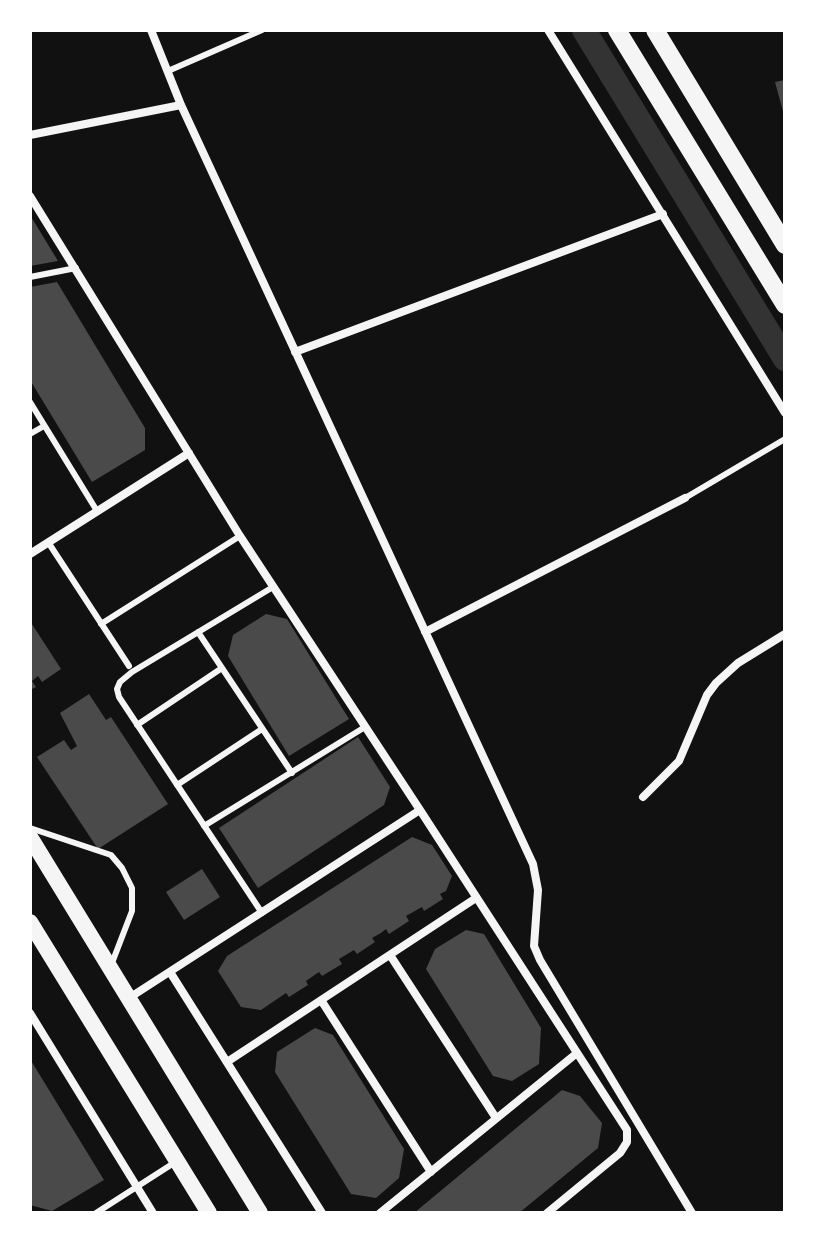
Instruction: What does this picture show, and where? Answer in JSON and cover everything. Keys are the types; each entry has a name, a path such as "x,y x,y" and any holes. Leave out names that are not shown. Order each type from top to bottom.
{"main road":[{"path":"617,30 785,305"},
{"path":"655,30 785,245"},
{"path":"30,837 260,1213"},
{"path":"30,922 209,1213"}],"street":[{"path":"151,30 181,105 537,876 534,946 540,960 692,1213"},
{"path":"548,30 785,413"},
{"path":"30,135 181,105"},
{"path":"30,196 240,536 627,1130 627,1142 620,1153 547,1213"},
{"path":"295,352 663,214"},
{"path":"30,554 189,453"},
{"path":"425,632 685,498"},
{"path":"643,797 679,761 707,695 716,683 738,663 785,634"},
{"path":"129,998 420,810"},
{"path":"227,1062 476,898"},
{"path":"390,955 496,1118"},
{"path":"170,972 322,1213"},
{"path":"321,1000 431,1172"},
{"path":"30,1013 153,1213"},
{"path":"380,1213 577,1053"}],"lane":[{"path":"168,71 262,30"},
{"path":"30,277 76,268"},
{"path":"30,402 97,511"},
{"path":"30,434 44,426"},
{"path":"685,498 785,439"},
{"path":"101,624 240,536"},
{"path":"48,542 129,666"},
{"path":"262,913 137,725 117,689 132,672 273,587"},
{"path":"198,632 292,773"},
{"path":"137,725 222,668"},
{"path":"204,826 365,727"},
{"path":"177,785 262,729"},
{"path":"30,828 111,855 122,868 132,888 132,911 110,967"},
{"path":"96,1213 177,1161"}],"building":[{"path":"785,80 785,114 784,115 775,82"},
{"path":"30,215 58,261 30,266"},
{"path":"57,282 145,428 145,450 92,482 30,380 30,287"},
{"path":"266,614 287,619 349,719 289,756 228,656 233,635"},
{"path":"30,621 61,669 42,682 38,676 32,681 36,687 30,690"},
{"path":"89,694 106,720 111,717 168,804 98,849 37,757 64,740 71,750 77,746 60,713"},
{"path":"358,737 390,787 384,805 258,888 219,828"},
{"path":"412,837 432,845 452,876 446,891 440,894 443,899 424,911 422,907 406,916 409,921 389,934 386,929 372,938 375,942 357,954 354,950 339,959 342,964 322,976 319,972 306,981 308,985 289,997 286,993 261,1010 241,1007 218,971 227,956"},
{"path":"202,869 220,897 184,920 166,892"},
{"path":"466,930 484,934 541,1028 539,1064 512,1081 493,1076 426,969 435,949"},
{"path":"315,1028 333,1035 404,1149 399,1178 376,1198 351,1194 275,1072 277,1052"},
{"path":"30,1059 104,1180 52,1211 30,1205"},
{"path":"562,1090 580,1096 602,1123 598,1148 519,1213 414,1213"}],"waterway":[{"path":"584,30 785,359"}]}
